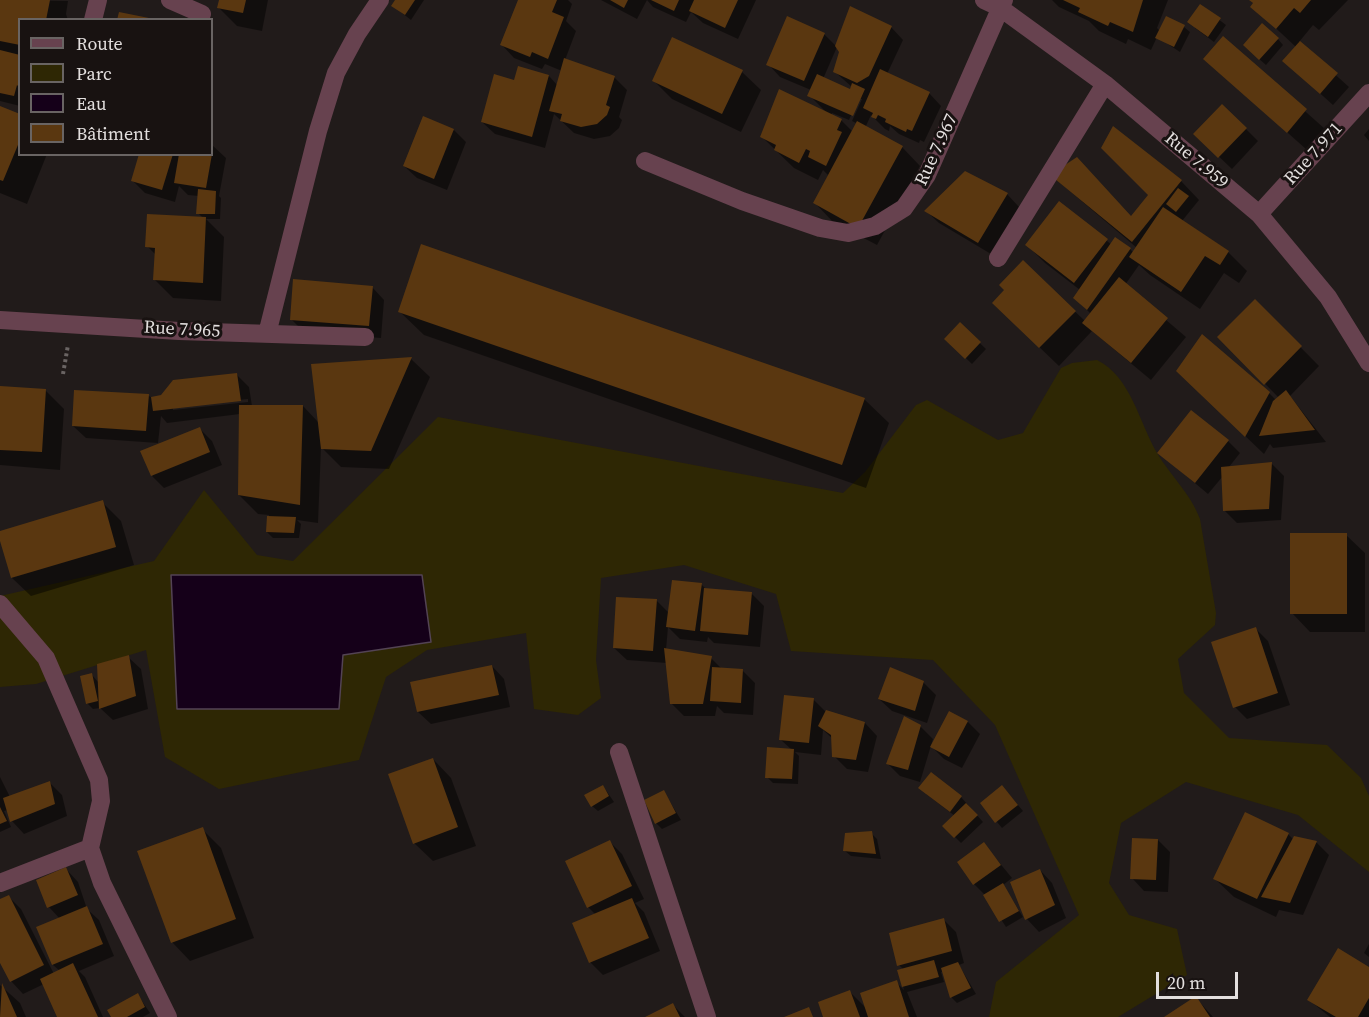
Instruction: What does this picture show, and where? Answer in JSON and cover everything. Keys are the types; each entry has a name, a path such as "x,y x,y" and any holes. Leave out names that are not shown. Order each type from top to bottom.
{"street":[{"path":"94,18 98,0"},
{"path":"170,0 202,14"},
{"path":"267,334 318,131 336,73 357,34 380,0"},
{"name":"Rue 7.959","path":"996,2 1105,84 1259,214 1328,297 1369,363"},
{"name":"Rue 7.967","path":"645,160 742,201 820,228 848,233 875,226 904,208 922,184 996,2"},
{"path":"998,258 1105,84"},
{"name":"Rue 7.971","path":"1259,214 1369,93"},
{"name":"Rue 7.965","path":"0,320 365,337"},
{"path":"0,604 46,658 99,780 101,801 90,848 102,883 168,1017"},
{"path":"619,752 707,1017"},
{"path":"0,883 90,848"}],"green space":[{"path":"1097,360 1118,377 1133,401 1157,453 1186,493 1200,519 1216,613 1215,625 1178,659 1184,693 1229,738 1327,745 1361,778 1369,796 1369,872 1298,815 1186,782 1121,823 1109,883 1129,915 1177,929 1187,975 1118,1017 989,1017 996,982 1079,915 995,725 933,660 791,651 776,594 684,565 601,578 596,660 601,698 578,715 534,709 526,633 427,650 386,677 359,760 219,789 165,757 146,650 36,684 0,687 0,596 154,561 204,490 257,555 293,561 438,417 843,493 865,472 916,405 927,400 998,440 1023,433 1061,368 1072,363","holes":["422,575 342,655 339,709 177,709"]}],"water":[{"path":"171,575 422,575 431,642 343,655 339,709 177,709"}],"building":[{"path":"0,0 50,0 46,18 18,18 18,45 0,41"},
{"path":"219,0 246,0 243,13 217,8"},
{"path":"395,0 415,0 405,15 391,6"},
{"path":"518,0 557,0 552,12 564,17 548,59 532,52 530,57 500,45"},
{"path":"610,0 628,0 624,8"},
{"path":"651,0 679,0 674,11"},
{"path":"694,0 738,0 725,28 689,11"},
{"path":"1063,0 1143,0 1133,32 1110,22 1108,26 1078,12 1080,8"},
{"path":"1249,0 1311,0 1300,13 1294,8 1276,29 1250,7 1253,3"},
{"path":"1200,4 1221,18 1208,37 1187,22"},
{"path":"850,6 892,26 869,76 857,83 833,72 839,52 835,46"},
{"path":"119,12 149,18 118,18"},
{"path":"787,16 825,33 804,81 766,65"},
{"path":"1166,16 1185,25 1174,47 1155,38"},
{"path":"1262,23 1279,38 1259,60 1243,45"},
{"path":"1223,36 1307,109 1287,133 1203,59"},
{"path":"672,37 743,70 722,114 652,81"},
{"path":"1300,41 1338,73 1320,94 1282,61"},
{"path":"0,50 18,54 18,86 14,96 0,93"},
{"path":"564,58 615,76 606,105 610,107 607,115 597,124 581,127 560,121 562,114 549,111"},
{"path":"518,66 549,75 532,137 481,122 494,74 514,80"},
{"path":"880,69 930,92 912,131 907,129 906,132 885,122 886,119 878,115 876,119 871,117 873,113 863,108"},
{"path":"817,74 850,89 852,83 865,89 853,116 807,96"},
{"path":"779,89 842,119 837,130 842,132 826,166 808,157 810,151 806,149 799,163 774,150 776,145 760,137"},
{"path":"1222,104 1247,128 1218,158 1193,134"},
{"path":"0,106 18,113 18,145 3,181 0,180"},
{"path":"423,116 454,129 434,179 403,166"},
{"path":"857,121 903,146 858,228 813,203"},
{"path":"1113,126 1182,180 1132,242 1050,175 1077,157 1131,216 1148,195 1101,148"},
{"path":"138,156 172,156 162,190 131,181"},
{"path":"179,156 212,156 206,188 174,183"},
{"path":"965,171 1008,193 978,243 924,211"},
{"path":"1178,188 1189,196 1176,212 1166,204"},
{"path":"198,189 216,191 215,214 196,214"},
{"path":"1059,201 1108,239 1074,283 1025,245"},
{"path":"1163,207 1229,251 1220,265 1205,256 1181,292 1129,257"},
{"path":"147,214 206,217 203,283 153,280 155,248 145,247"},
{"path":"1115,237 1131,248 1087,310 1073,298"},
{"path":"421,244 865,398 842,465 398,312"},
{"path":"1023,260 1076,311 1039,348 992,303 1004,290 999,285"},
{"path":"1119,277 1168,318 1131,363 1082,323"},
{"path":"293,279 373,286 369,326 290,320"},
{"path":"1255,299 1302,346 1264,385 1217,337"},
{"path":"960,322 981,342 965,359 944,339"},
{"path":"1202,334 1270,392 1245,437 1176,371"},
{"path":"412,357 371,451 321,449 311,364"},
{"path":"237,373 241,401 153,411 151,397 161,395 173,380"},
{"path":"0,386 46,389 42,452 0,450"},
{"path":"74,390 149,394 146,431 72,426"},
{"path":"1286,390 1315,430 1259,436 1273,401"},
{"path":"239,405 303,405 300,505 238,495"},
{"path":"1191,410 1229,440 1195,483 1157,453"},
{"path":"200,427 210,452 151,476 140,451"},
{"path":"1272,462 1269,509 1223,511 1221,467"},
{"path":"103,500 116,547 11,578 0,541 0,531"},
{"path":"267,516 296,517 294,533 266,532"},
{"path":"1290,533 1347,533 1347,614 1290,614"},
{"path":"672,580 702,583 695,631 666,627"},
{"path":"704,588 752,592 748,635 700,631"},
{"path":"616,597 657,599 653,651 613,648"},
{"path":"1256,627 1278,693 1233,708 1211,642"},
{"path":"664,648 712,656 703,704 670,704"},
{"path":"129,655 136,696 99,709 97,664"},
{"path":"492,665 499,695 417,712 410,682"},
{"path":"712,667 743,669 741,703 710,701"},
{"path":"890,667 924,681 915,711 878,699"},
{"path":"92,673 98,701 86,704 80,676"},
{"path":"784,695 814,698 809,743 779,740"},
{"path":"826,710 865,722 856,760 832,757 831,735 818,726"},
{"path":"949,711 968,721 949,757 930,747"},
{"path":"904,716 921,725 908,770 886,764"},
{"path":"767,747 794,749 792,779 765,778"},
{"path":"433,758 458,827 413,844 388,774"},
{"path":"931,772 962,796 950,812 918,788"},
{"path":"50,781 55,804 10,822 3,798"},
{"path":"603,785 609,796 591,807 584,795"},
{"path":"1002,785 1018,805 995,823 980,803"},
{"path":"664,790 676,813 655,824 644,800"},
{"path":"966,803 978,815 954,838 942,826"},
{"path":"0,807 7,821 0,824"},
{"path":"1245,812 1289,833 1257,899 1213,879"},
{"path":"203,827 236,919 171,943 137,851"},
{"path":"872,831 876,854 843,851 845,833"},
{"path":"1294,836 1317,841 1290,903 1261,897"},
{"path":"1132,838 1158,839 1156,880 1130,879"},
{"path":"610,840 632,886 587,908 565,861"},
{"path":"984,842 1001,865 973,885 957,862"},
{"path":"66,867 78,895 47,908 36,880"},
{"path":"1040,869 1055,905 1025,920 1010,882"},
{"path":"1003,883 1019,911 999,922 983,895"},
{"path":"9,895 44,965 10,982 0,963 0,899"},
{"path":"632,898 649,938 589,963 572,923"},
{"path":"87,906 103,944 52,965 36,927"},
{"path":"944,918 952,951 897,966 889,933"},
{"path":"1338,948 1369,967 1369,998 1358,1017 1336,1017 1307,1000"},
{"path":"934,960 939,977 902,987 897,970"},
{"path":"958,962 971,988 950,998 941,968"},
{"path":"73,963 98,1017 57,1017 40,979"},
{"path":"897,980 909,1017 868,1017 860,993"},
{"path":"2,983 17,1017 0,1017"},
{"path":"850,990 860,1017 823,1017 818,1002"},
{"path":"138,993 145,1007 127,1017 111,1017 107,1010"},
{"path":"1196,996 1210,1017 1164,1017"},
{"path":"673,1003 680,1017 645,1017"},
{"path":"809,1007 813,1017 784,1017"}]}
